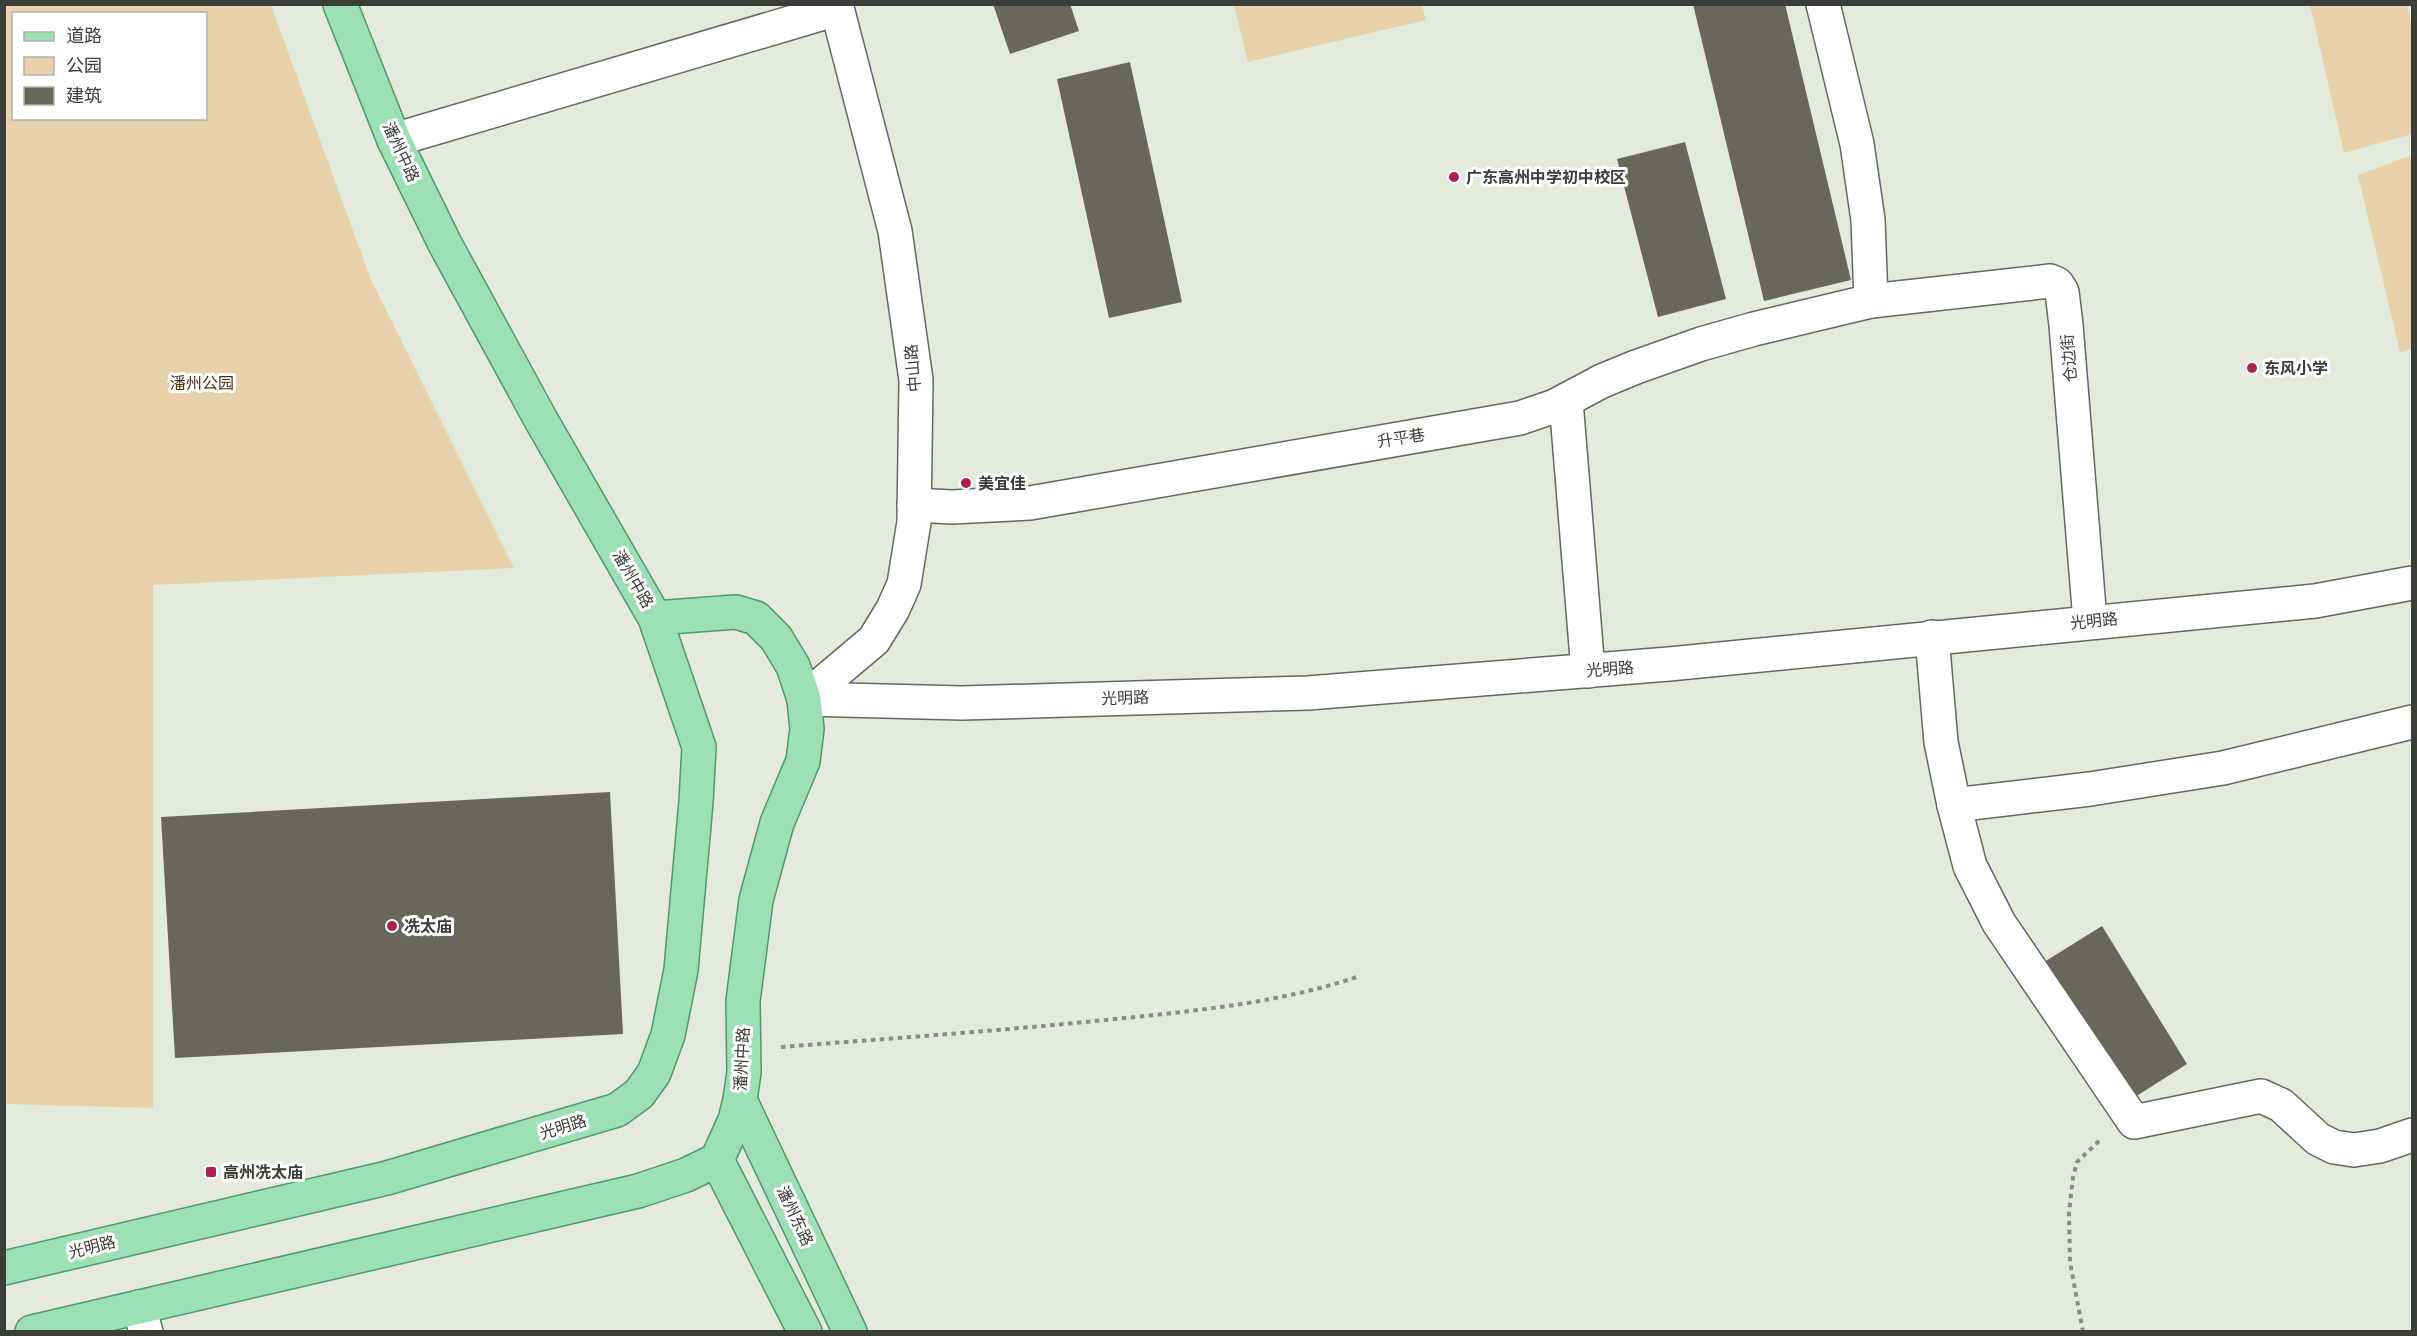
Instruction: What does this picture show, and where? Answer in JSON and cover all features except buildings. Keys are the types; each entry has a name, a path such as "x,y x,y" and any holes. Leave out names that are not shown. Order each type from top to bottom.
{"main road":[{"name":"潘州中路","path":"339,4 394,140 446,244 535,410 655,618 736,612 756,618 776,638 794,666 804,699 807,729 803,761 777,824 756,900 743,1001 744,1050 740,1101 735,1120 717,1160"},
{"name":"光明路","path":"4,1268 387,1178 617,1110 639,1094 654,1072 668,1035 681,970 699,747 655,618"},
{"name":"潘州东路","path":"740,1101 850,1332"},
{"path":"32,1332 142,1319 638,1191 686,1175 717,1160 805,1332"}],"street":[{"path":"1823,4 1857,144 1868,220 1871,301"},
{"path":"394,140 837,7"},
{"name":"中山路","path":"804,699 874,640 893,609 904,584 914,505 916,380 895,231 837,7"},
{"name":"仓边街","path":"1871,301 2045,280 2057,284 2062,292 2066,325 2090,621"},
{"name":"升平巷","path":"914,505 952,507 1030,503 1520,418 1566,401 1602,381 1701,344 1871,301"},
{"path":"1566,401 1588,671"},
{"name":"光明路","path":"804,699 962,703 1308,693 1588,671 2315,601 2412,584"},
{"path":"1932,638 1941,742 1970,866 1989,906 2027,967 2134,1122 2261,1095 2281,1105 2318,1139 2334,1147 2354,1150 2380,1146 2412,1135"},
{"path":"1954,805 2124,784 2223,768 2412,722"}],"path":[{"path":"744,1050 1043,1027 1167,1013 1312,992 1357,977"},
{"path":"2083,1332 2070,1262 2069,1213 2073,1177 2077,1162 2086,1152 2101,1139 2134,1122"}],"green space":[{"name":"潘州公园","path":"5,4 271,5 371,280 514,568 153,585 153,1108 5,1104"},
{"path":"1234,5 1422,5 1426,20 1248,62"},
{"path":"2310,5 2407,5 2412,26 2412,134 2344,153"},
{"path":"2412,155 2412,349 2400,352 2358,175"}],"place":[{"name":"广东高州中学初中校区","path":"1454,177"},
{"name":"东风小学","path":"2252,368"},
{"name":"美宜佳","path":"966,483"},
{"name":"冼太庙","path":"392,926"},
{"name":"高州冼太庙","path":"211,1172"}]}
